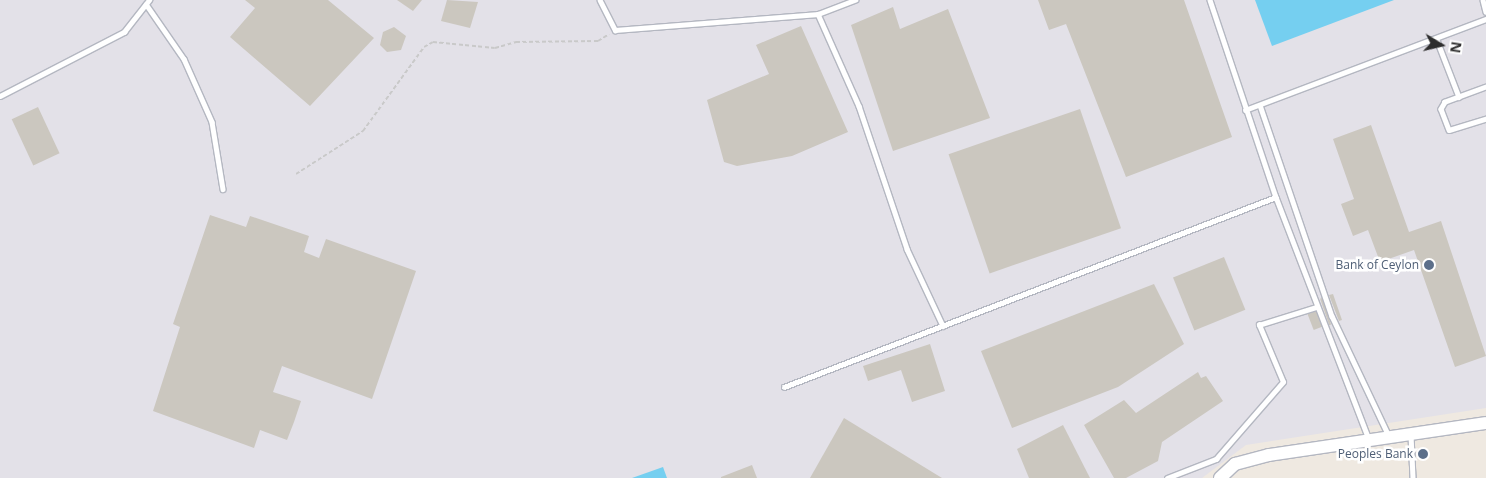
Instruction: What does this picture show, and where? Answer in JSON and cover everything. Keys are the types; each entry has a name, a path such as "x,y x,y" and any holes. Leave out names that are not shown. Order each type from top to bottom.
{"main road":[{"path":"1220,478 1235,464 1269,455 1486,423"}],"lane":[{"path":"600,0 615,30 818,14 855,0"},
{"path":"1210,0 1245,110 1276,197 1316,307 1369,440"},
{"path":"1483,0 1486,12"},
{"path":"0,96 124,32 147,2 184,58 212,122 223,189"},
{"path":"818,14 859,106 907,249 943,326"},
{"path":"1245,110 1437,40 1486,19"},
{"path":"1437,40 1459,97"},
{"path":"1486,87 1445,102 1441,110 1448,130 1486,119"},
{"path":"1260,104 1332,316 1389,437"},
{"path":"784,387 1276,197"},
{"path":"1167,478 1216,459 1283,382 1259,325 1316,307"},
{"path":"1411,434 1413,478"}],"path":[{"path":"296,174 363,131 424,47 432,42 486,48 516,42 570,44 598,42 615,30"}],"shaded area":[{"path":"0,0 1486,0 1486,408 1246,445 1202,478 0,478"}],"water":[{"path":"1255,0 1394,0 1272,46"},
{"path":"663,467 667,478 632,478"}],"building":[{"path":"245,0 328,0 374,38 310,106 230,37 255,8"},
{"path":"397,0 422,0 413,11"},
{"path":"447,0 478,2 470,28 441,21"},
{"path":"1038,0 1184,0 1232,137 1126,177 1066,24 1049,30"},
{"path":"893,7 900,29 948,9 990,118 893,151 851,25"},
{"path":"801,26 848,132 792,156 737,166 724,162 707,100 769,74 756,45"},
{"path":"394,27 406,36 401,50 387,52 380,45 383,32"},
{"path":"38,107 60,153 33,165 12,119"},
{"path":"1080,109 1121,228 990,273 949,154"},
{"path":"1371,125 1409,232 1441,221 1486,356 1455,367 1414,250 1380,262 1368,230 1353,236 1341,204 1354,199 1333,139"},
{"path":"210,215 246,227 250,216 309,236 304,252 319,258 326,239 416,271 372,399 282,366 273,392 301,401 294,422 287,440 260,430 254,448 153,411 180,327 173,324"},
{"path":"1224,257 1245,310 1194,330 1173,278"},
{"path":"1154,284 1184,344 1118,387 1012,428 981,351"},
{"path":"1333,294 1342,320 1339,321 1329,295"},
{"path":"1322,298 1331,324 1329,325 1320,299"},
{"path":"1316,311 1322,327 1314,330 1308,314"},
{"path":"930,344 945,391 912,402 901,370 868,381 863,366"},
{"path":"1198,372 1201,378 1206,376 1223,401 1162,442 1158,461 1126,478 1114,478 1084,425 1124,400 1136,413"},
{"path":"844,418 942,478 810,478"},
{"path":"1063,425 1090,478 1029,478 1017,449"},
{"path":"752,465 757,478 721,478 721,477"}],"place":[{"name":"Bank of Ceylon","path":"1429,265"},
{"name":"Peoples Bank","path":"1423,454"}]}
